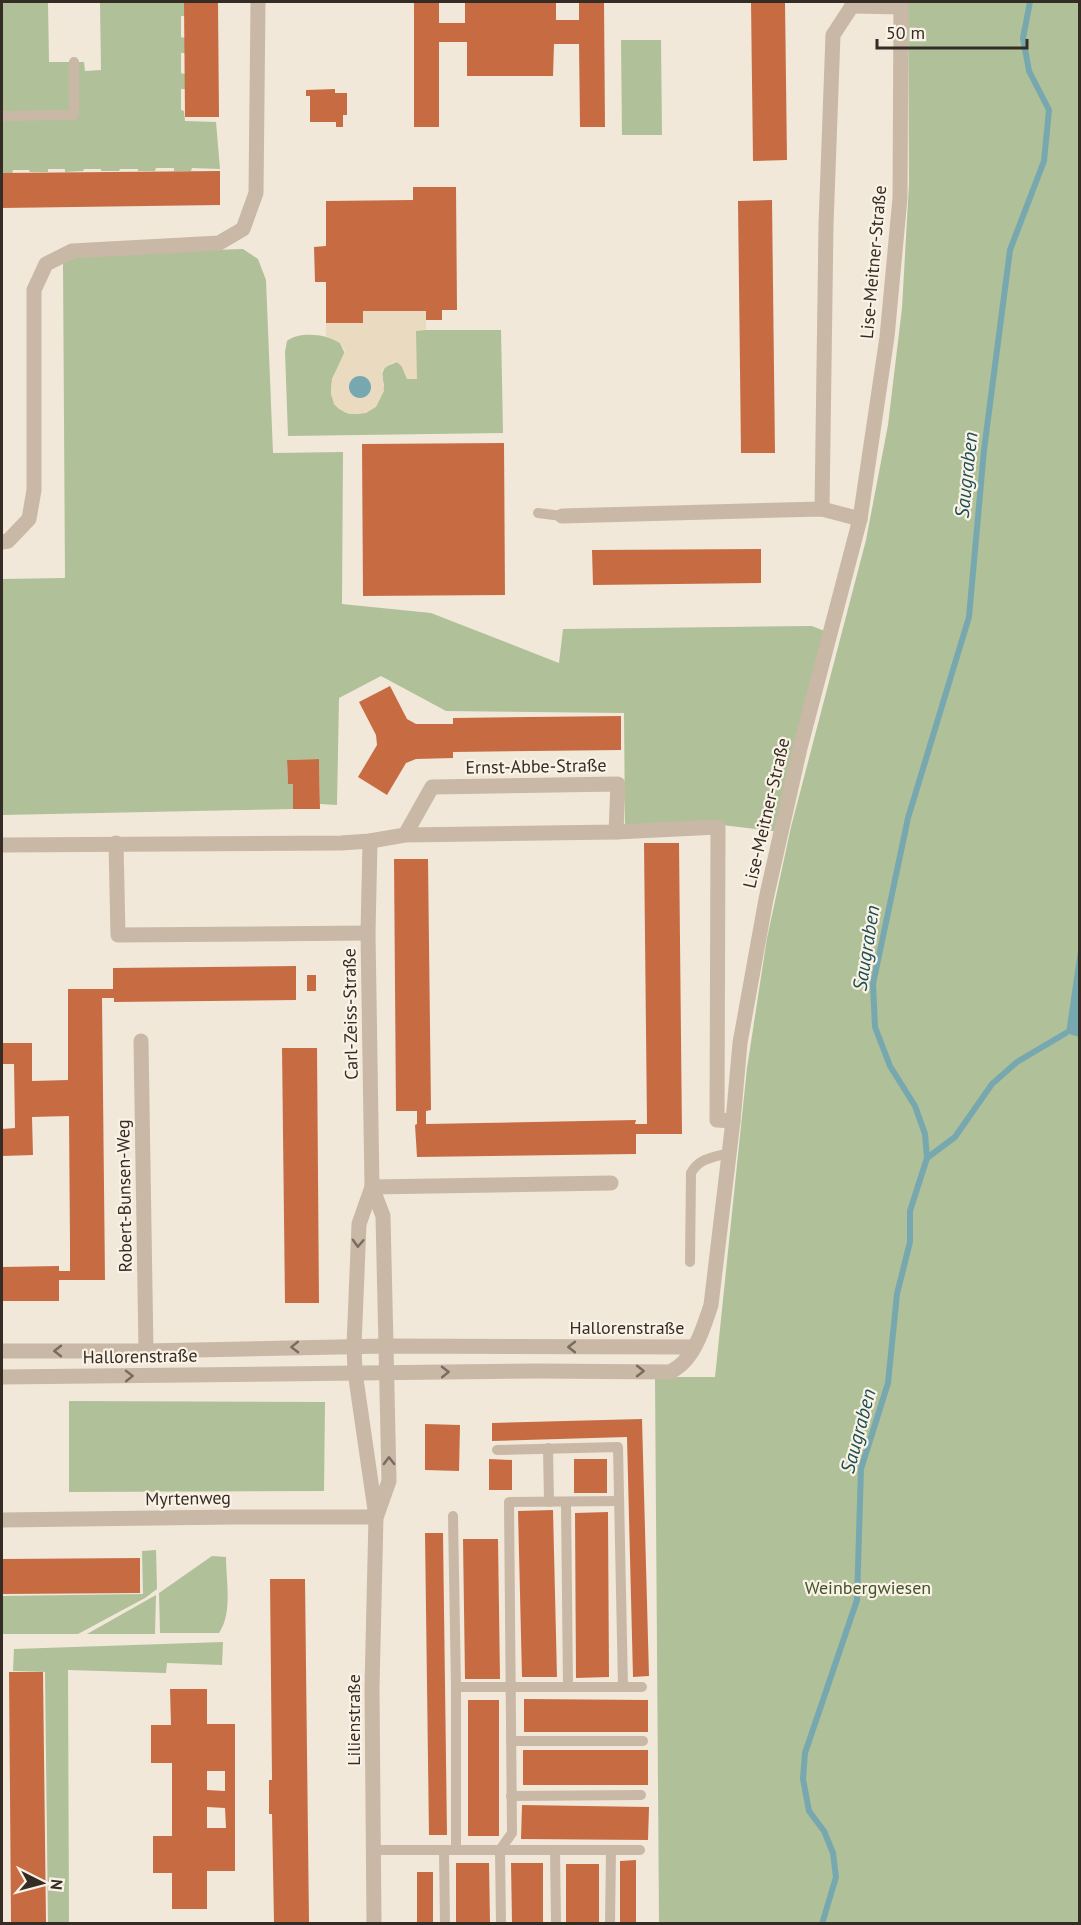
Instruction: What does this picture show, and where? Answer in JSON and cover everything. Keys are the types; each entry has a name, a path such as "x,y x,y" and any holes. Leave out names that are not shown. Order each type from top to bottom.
{"street":[{"path":"2,543 8,541 29,519 34,490 34,291 46,264 72,251 219,243 243,229 256,193 258,2"},
{"name":"Lise-Meitner-Straße","path":"694,1347 711,1305 740,1043 766,899 800,748 860,519 887,337 900,198 901,4 852,4 833,35 826,225 822,508"},
{"path":"562,516 822,508 860,519"},
{"name":"Ernst-Abbe-Straße","path":"405,835 432,787 618,784 616,832"},
{"name":"Lise-Meitner-Straße","path":"616,832 718,827 717,1120 733,1121"},
{"path":"2,845 340,843 405,835 616,832"},
{"name":"Carl-Zeiss-Straße","path":"370,841 368,933 372,1187 383,1216 386,1346"},
{"path":"116,843 118,935 368,933"},
{"name":"Robert-Bunsen-Weg","path":"141,1041 146,1351"},
{"path":"372,1187 611,1183"},
{"name":"Carl-Zeiss-Straße","path":"354,1346 359,1224 372,1187"},
{"name":"Hallorenstraße","path":"2,1351 146,1351 354,1346 694,1347"},
{"name":"Lilienstraße","path":"354,1346 354,1372 376,1517 372,1688 374,1923"},
{"path":"386,1346 387,1373"},
{"name":"Hallorenstraße","path":"2,1377 354,1372 670,1372 680,1367 694,1347"},
{"name":"Lilienstraße","path":"376,1517 389,1481 387,1373"},
{"name":"Myrtenweg","path":"2,1520 376,1517"}],"lane":[{"path":"2,116 74,115 74,62"},
{"path":"538,513 562,516"},
{"path":"690,1262 691,1173 696,1164 729,1153"},
{"path":"497,1450 618,1447 623,1687"},
{"path":"548,1448 549,1502"},
{"path":"501,1923 500,1850 512,1833 509,1502 619,1502"},
{"path":"566,1502 568,1687"},
{"path":"445,1923 456,1687 453,1516"},
{"path":"456,1687 642,1687"},
{"path":"511,1741 643,1741"},
{"path":"512,1796 641,1795"},
{"path":"374,1850 640,1850"},
{"path":"555,1850 555,1923"},
{"path":"610,1923 611,1850"}],"green space":[{"path":"2,2 48,2 49,62 84,62 85,71 101,70 100,2 185,2 185,16 181,16 181,37 185,38 185,53 181,53 181,73 185,74 185,89 181,89 181,110 184,111 185,121 216,122 220,169 192,168 191,171 174,171 174,168 156,168 155,171 120,169 119,171 101,171 101,169 84,169 83,171 65,172 65,169 48,169 48,172 13,170 12,174 2,173"},
{"name":"Weinbergwiesen","path":"908,2 1079,2 1079,1923 659,1923 655,1377 715,1377 747,1068 767,938 791,827 866,540 888,425 902,308 909,184"},
{"path":"621,40 661,40 662,135 622,135"},
{"path":"243,249 258,259 266,280 273,453 343,452 342,604 431,613 559,663 563,629 812,626 827,632 782,832 722,825 625,827 624,713 446,711 381,676 339,698 337,805 320,804 319,759 287,760 288,784 293,784 293,809 2,815 2,579 65,578 63,263 84,254"},
{"path":"416,330 501,330 503,433 288,436 285,352 287,341 299,336 314,335 328,337 340,343 345,354 332,379 331,394 344,412 366,413 384,386 382,374 385,367 397,362 404,368 408,379"},
{"path":"69,1401 325,1402 324,1491 69,1492"},
{"path":"156,1550 157,1589 145,1598 78,1634 2,1634 2,1596 143,1594 142,1551"},
{"path":"212,1556 226,1557 227,1606 226,1616 219,1633 160,1633 159,1593"},
{"path":"156,1595 155,1634 87,1634"},
{"path":"223,1642 222,1665 167,1663 166,1673 68,1670 69,1923 48,1923 45,1672 13,1671 14,1649"}],"shaded area":[{"path":"363,311 426,311 426,330 416,331 417,379 407,379 401,365 397,362 392,363 382,370 384,391 376,407 366,413 349,414 334,404 331,394 332,379 345,351 340,343 326,336 326,323 363,323"}],"water":[{"path":"360,376 368,379 371,387 368,395 360,398 352,395 349,387 352,379"},
{"path":"1079,944 1079,1037 1066,1033"}],"building":[{"path":"184,2 218,2 219,117 185,117"},
{"path":"414,2 439,2 439,23 465,23 465,2 556,2 556,20 579,20 579,2 604,2 605,127 580,127 579,44 554,44 553,76 467,76 467,42 439,42 439,127 414,127"},
{"path":"751,2 785,2 787,160 753,161"},
{"path":"335,89 335,93 347,93 347,115 343,115 343,127 336,127 336,122 310,122 310,96 306,96 306,90"},
{"path":"220,171 220,205 2,208 2,173"},
{"path":"413,187 456,187 457,310 442,310 442,320 426,320 426,311 363,311 363,323 326,323 326,282 315,282 314,247 326,246 326,201 413,200"},
{"path":"772,200 775,453 741,453 738,201"},
{"path":"504,443 505,595 363,596 362,444"},
{"path":"761,549 761,583 593,585 592,550"},
{"path":"390,686 407,719 416,724 453,724 453,718 621,716 621,750 453,752 453,758 416,759 406,763 387,795 358,777 377,745 376,735 359,702"},
{"path":"319,759 320,809 293,809 293,784 288,784 287,760"},
{"path":"644,843 679,843 682,1134 636,1134 636,1154 417,1157 415,1125 417,1124 417,1111 396,1111 394,859 428,859 431,1110 426,1111 426,1124 636,1120 635,1124 647,1124"},
{"path":"296,966 296,1000 114,1002 114,998 102,998 105,1280 59,1280 59,1301 2,1301 2,1267 59,1266 59,1271 70,1271 70,1244 69,1116 32,1117 33,1155 2,1156 2,1129 15,1128 14,1064 2,1064 2,1043 32,1043 32,1081 68,1080 68,989 113,989 113,968"},
{"path":"307,975 316,975 316,991 307,991"},
{"path":"282,1048 317,1048 319,1303 285,1303"},
{"path":"642,1419 649,1676 633,1677 627,1437 492,1441 492,1423"},
{"path":"425,1424 460,1425 459,1471 425,1470"},
{"path":"489,1459 512,1460 512,1490 489,1490"},
{"path":"574,1459 607,1459 607,1493 574,1493"},
{"path":"553,1510 557,1677 522,1677 518,1511"},
{"path":"608,1512 609,1677 576,1678 575,1513"},
{"path":"425,1533 443,1533 447,1835 429,1835"},
{"path":"463,1539 498,1539 500,1679 465,1679"},
{"path":"140,1558 140,1593 2,1594 2,1559"},
{"path":"270,1579 305,1579 309,1923 274,1923 272,1814 269,1814 269,1780 272,1780"},
{"path":"9,1672 43,1672 46,1923 11,1923"},
{"path":"170,1689 207,1689 207,1724 235,1724 235,1871 207,1871 207,1909 172,1909 172,1873 153,1873 153,1836 172,1836 172,1763 151,1763 151,1725 171,1725","holes":["207,1771 225,1771 225,1791 207,1790","207,1807 225,1808 226,1828 207,1828"]},
{"path":"524,1699 648,1700 648,1732 524,1732"},
{"path":"468,1700 499,1700 499,1836 468,1836"},
{"path":"523,1750 648,1750 648,1785 523,1785"},
{"path":"522,1805 649,1807 648,1840 521,1839"},
{"path":"636,1860 636,1923 620,1923 620,1861"},
{"path":"456,1863 489,1863 490,1923 456,1923"},
{"path":"511,1863 543,1863 543,1923 512,1923"},
{"path":"566,1864 599,1864 599,1923 566,1923"},
{"path":"417,1872 433,1872 433,1923 417,1923"}],"waterway":[{"name":"Saugraben","path":"822,1924 836,1877 833,1853 824,1831 809,1811 803,1779 805,1753 857,1600 861,1469 888,1383 897,1294 910,1242 910,1211 927,1158 925,1134 915,1106 890,1066 875,1027 873,984 908,818 969,617 984,450 1010,250 1044,161 1049,110 1029,71 1023,38 1030,2"},
{"path":"927,1158 955,1137 992,1084 1017,1062 1066,1033"}]}
